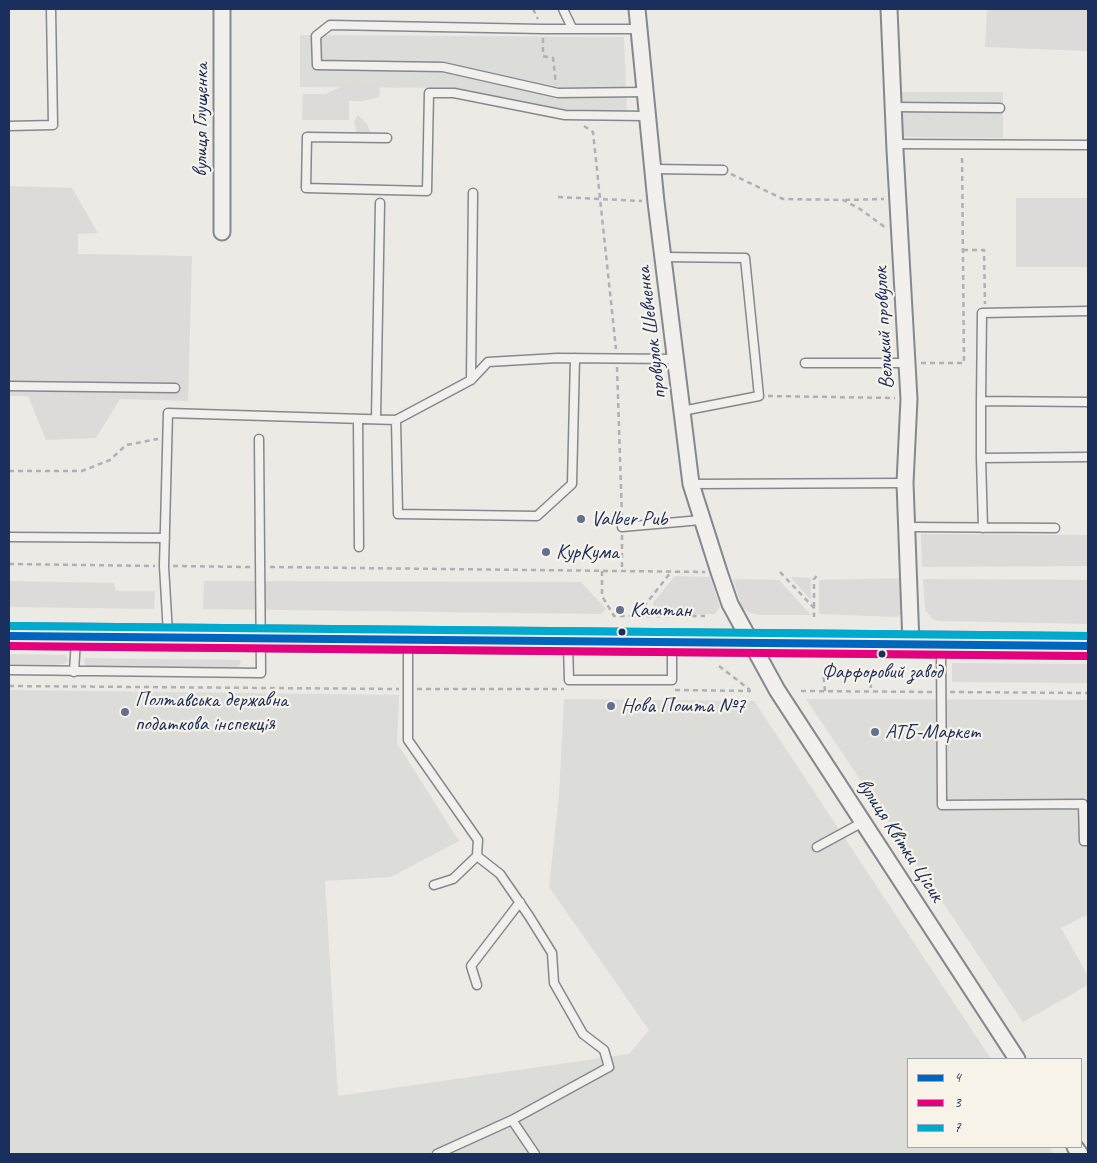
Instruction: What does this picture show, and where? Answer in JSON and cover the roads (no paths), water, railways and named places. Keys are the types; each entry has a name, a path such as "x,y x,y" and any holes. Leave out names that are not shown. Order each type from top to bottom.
{"main road":[{"path":"9,636 1088,646"}],"street":[{"name":"вулиця Глущенка","path":"222,9 222,232"},
{"name":"провулок Шевченка","path":"637,9 656,202 691,484 701,520 730,604 750,643"},
{"name":"Великий провулок","path":"889,9 909,399 905,483 910,644"},
{"name":"вулиця Квітки Цісик","path":"750,643 776,690 1017,1058"}],"lane":[{"path":"9,126 53,125 51,9"},
{"path":"563,9 572,28"},
{"path":"639,29 543,29 330,24 316,36 317,65 443,67 558,93 645,92"},
{"path":"387,138 307,138 306,188 427,191 429,92 454,92 569,115 647,116"},
{"path":"894,107 1000,108"},
{"path":"895,144 1088,145"},
{"path":"653,169 723,170"},
{"path":"470,380 473,193"},
{"path":"376,419 380,203"},
{"path":"664,257 745,258 759,396 682,411"},
{"path":"982,528 982,313 1088,310"},
{"path":"396,420 398,514 537,516 572,484 575,358"},
{"path":"168,638 164,566 168,413 396,420 470,380 488,362 575,358 676,358"},
{"path":"805,363 907,363"},
{"path":"9,386 175,388"},
{"path":"981,401 1088,402"},
{"path":"358,420 359,547"},
{"path":"9,670 261,673 259,439"},
{"path":"981,458 1088,458"},
{"path":"691,484 905,483"},
{"path":"622,527 701,520"},
{"path":"907,527 1054,528"},
{"path":"9,537 165,538"},
{"path":"74,672 76,638"},
{"path":"408,640 408,740 478,840 477,856 453,878 434,885"},
{"path":"568,641 569,680 672,680 672,642"},
{"path":"941,645 942,805 1083,804 1084,841 1088,841"},
{"path":"817,847 863,822"},
{"path":"437,1154 512,1120 610,1067 604,1050 583,1034 554,982 552,953 520,902 500,874 477,856"},
{"path":"477,986 471,966 520,902"},
{"path":"512,1120 535,1154"}],"place":[{"name":"Valber Pub","path":"581,519"},
{"name":"КурКума","path":"546,552"},
{"name":"Каштан","path":"620,610"},
{"name":"Фарфоровий завод","path":"882,654"},
{"name":"Нова Пошта №7","path":"611,706"},
{"name":"Полтавська державна податкова інспекція","path":"125,712"},
{"name":"АТБ-Маркет","path":"875,732"}]}
